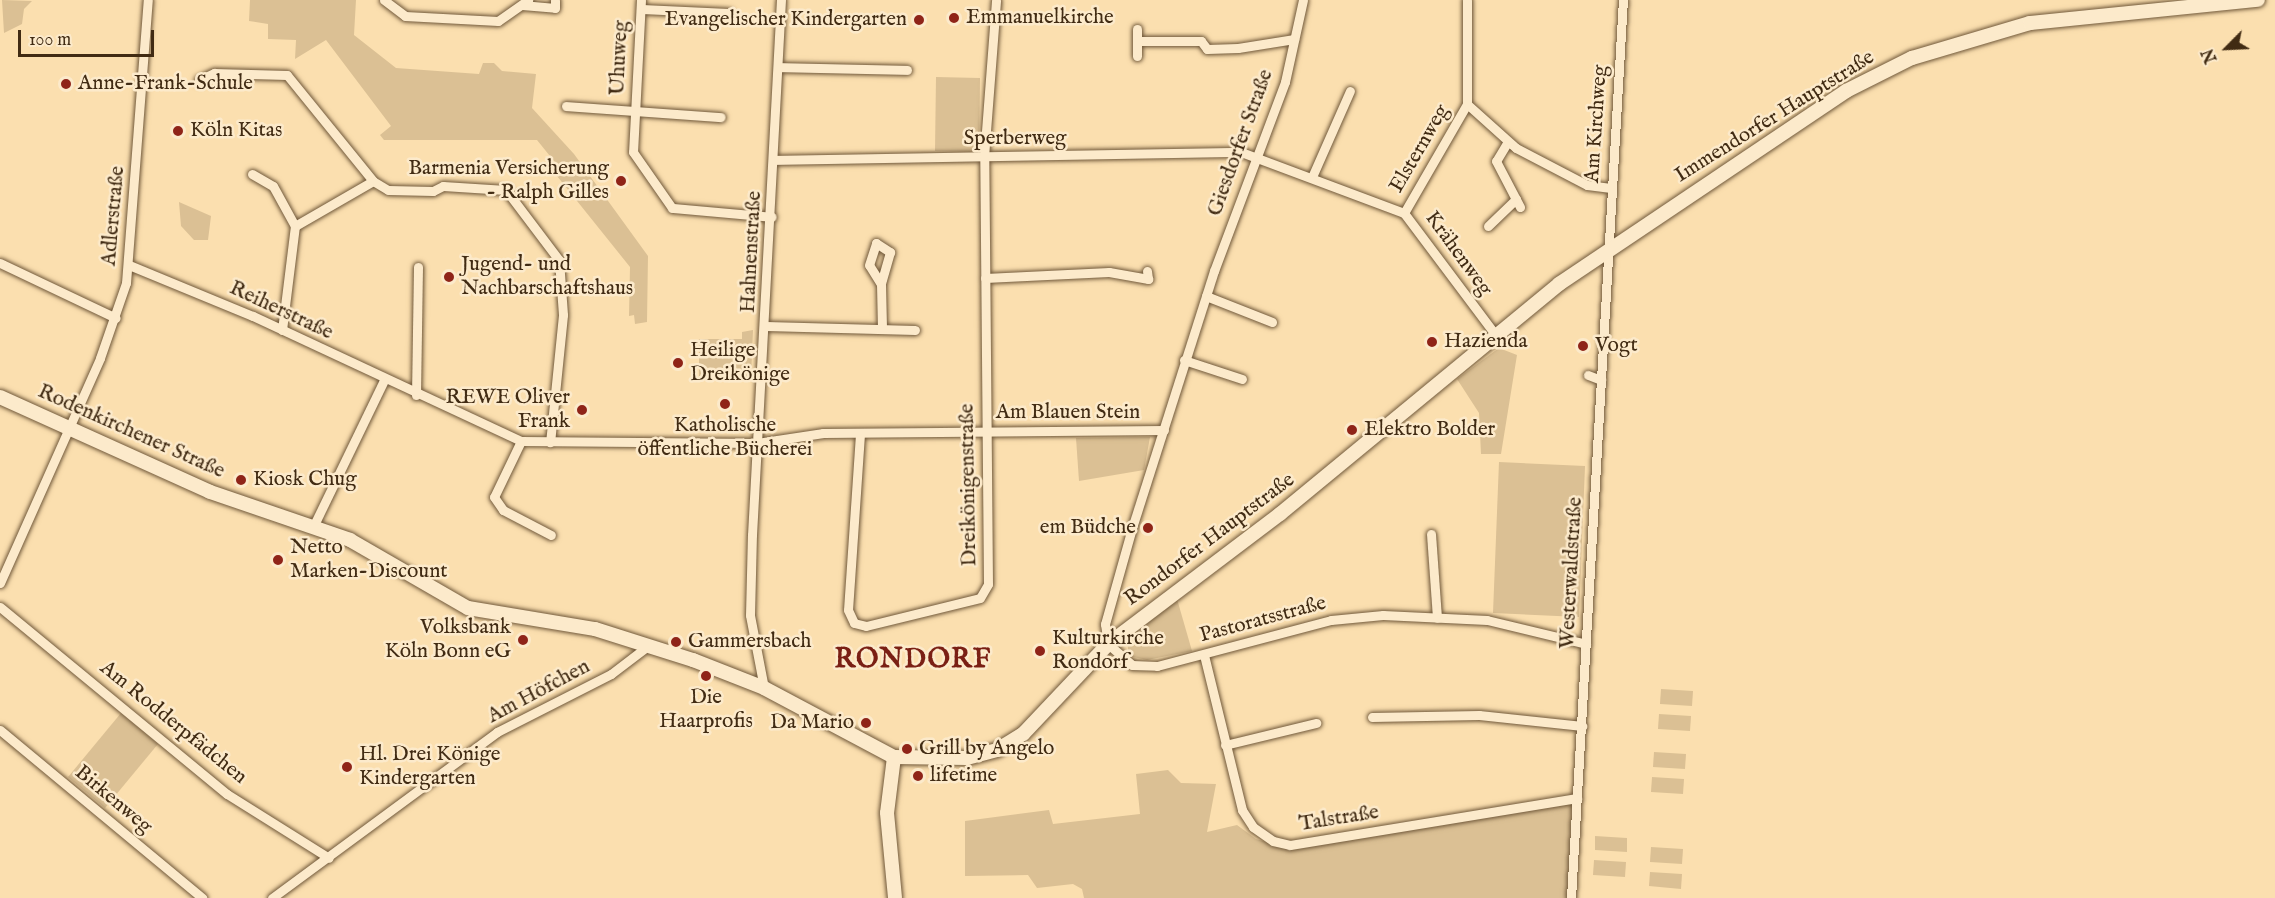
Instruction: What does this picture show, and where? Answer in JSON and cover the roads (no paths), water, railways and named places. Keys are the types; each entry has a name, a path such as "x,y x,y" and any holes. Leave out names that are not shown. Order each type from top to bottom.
{"street":[{"name":"Adlerstraße","path":"0,583 116,318 129,265 148,0"},
{"path":"384,0 405,16 498,21 525,3 555,8 555,0"},
{"name":"Hahnenstraße","path":"764,688 750,615 757,443 772,217 781,0"},
{"name":"Dreikönigenstraße","path":"860,434 848,610 854,623 866,626 980,598 985,591 987,431 984,157 996,0"},
{"name":"Giesdorfer Straße","path":"1108,644 1105,624 1184,360 1255,156 1285,82 1303,0"},
{"path":"1467,0 1467,104 1507,143 1587,185 1611,188"},
{"name":"Am Kirchweg","path":"1609,250 1623,0"},
{"name":"Immendorfer Hauptstraße","path":"1609,250 1846,92 1912,58 1985,33 2051,19 2219,1 2258,0"},
{"name":"Uhuweg","path":"729,13 641,4 633,152 672,208 772,217"},
{"path":"1137,29 1137,56"},
{"path":"1137,41 1245,48 1261,40 1294,39"},
{"path":"778,67 908,70"},
{"path":"199,80 214,73 287,75 373,182 388,190 433,191 443,186 506,190 559,260 563,315 550,442"},
{"path":"1312,177 1350,92"},
{"name":"Elsternweg","path":"1404,213 1467,104"},
{"name":"Uhuweg","path":"566,106 635,109 721,117"},
{"path":"1488,226 1518,203 1496,161 1507,143"},
{"name":"Sperberweg","path":"774,160 1255,156"},
{"name":"Krähenweg","path":"1255,156 1404,213 1498,338"},
{"path":"252,174 273,186 295,226 282,330"},
{"path":"295,226 373,182"},
{"name":"Rondorfer Hauptstraße","path":"649,645 764,688 894,757 967,758 1010,744 1108,644 1498,338 1559,284 1609,250"},
{"name":"Westerwaldstraße","path":"1571,898 1609,250"},
{"path":"0,263 116,318"},
{"name":"Reiherstraße","path":"129,265 282,330 384,380 521,441 757,443"},
{"path":"416,394 418,267"},
{"path":"985,278 1109,272 1148,279 1148,271"},
{"path":"881,284 882,328"},
{"path":"1206,296 1272,322"},
{"path":"766,326 915,330"},
{"path":"1184,360 1242,379"},
{"path":"1588,375 1601,380"},
{"path":"314,525 384,380"},
{"name":"Rodenkirchener Straße","path":"0,397 69,425 210,492 314,525 468,608 596,629 649,645"},
{"name":"Am Blauen Stein","path":"757,443 860,434 1164,430"},
{"path":"521,441 494,497 503,510 551,535"},
{"path":"1431,534 1437,618"},
{"name":"Am Rodderpfädchen","path":"0,607 227,794 329,858"},
{"name":"Pastoratsstraße","path":"1108,644 1144,667 1204,655 1331,620 1437,618 1524,626 1586,644"},
{"name":"Am Höfchen","path":"272,898 497,732 611,674 649,645"},
{"name":"Talstraße","path":"1204,655 1225,745 1247,821 1282,844 1577,798"},
{"path":"1372,717 1515,716 1582,726"},
{"path":"1225,745 1316,723"},
{"name":"Birkenweg","path":"0,730 202,898"},
{"path":"894,757 886,813 895,898"}],"place":[{"name":"Emmanuelkirche","path":"954,18"},
{"name":"Evangelischer Kindergarten","path":"919,20"},
{"name":"Anne-Frank-Schule","path":"66,84"},
{"name":"Köln Kitas","path":"178,131"},
{"name":"Barmenia Versicherung - Ralph Gilles","path":"621,181"},
{"name":"Jugend- und Nachbarschaftshaus","path":"449,277"},
{"name":"Hazienda","path":"1432,342"},
{"name":"Vogt","path":"1583,346"},
{"name":"Heilige Dreikönige","path":"678,363"},
{"name":"Katholische öffentliche Bücherei","path":"725,404"},
{"name":"REWE Oliver Frank","path":"582,410"},
{"name":"Elektro Bolder","path":"1352,430"},
{"name":"Kiosk Chug","path":"241,480"},
{"name":"em Büdche","path":"1148,528"},
{"name":"Netto Marken-Discount","path":"278,560"},
{"name":"Volksbank Köln Bonn eG","path":"523,640"},
{"name":"Gammersbach","path":"676,642"},
{"name":"Kulturkirche Rondorf","path":"1040,651"},
{"name":"Die Haarprofis","path":"706,676"},
{"name":"Da Mario","path":"866,723"},
{"name":"Grill by Angelo","path":"907,749"},
{"name":"Hl. Drei Könige Kindergarten","path":"347,767"},
{"name":"lifetime","path":"918,776"}],"district":[{"name":"RONDORF","path":"913,661"}]}
